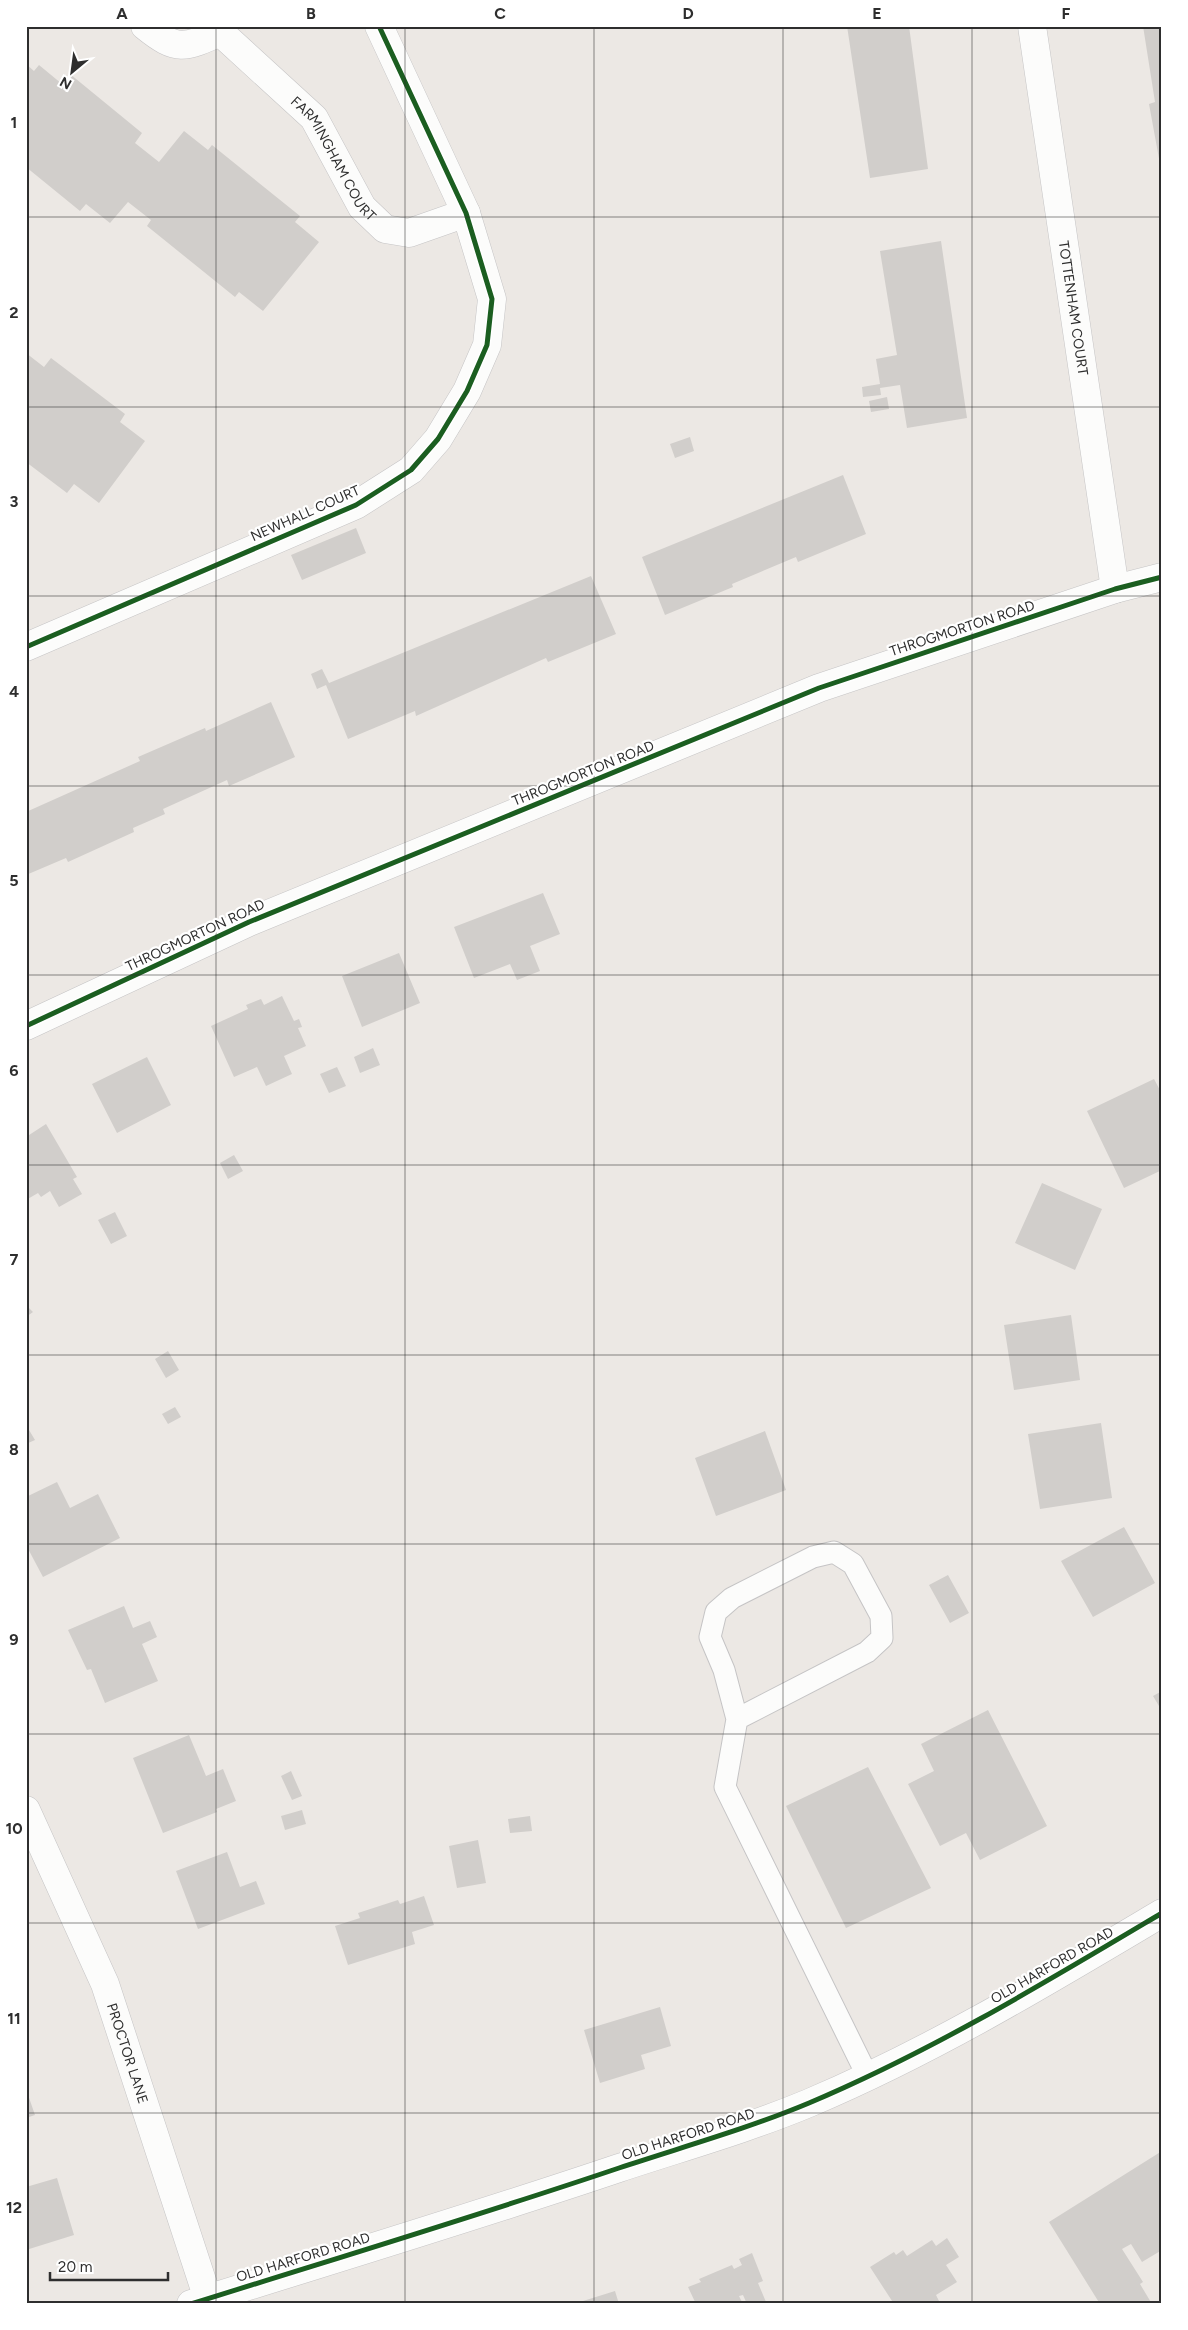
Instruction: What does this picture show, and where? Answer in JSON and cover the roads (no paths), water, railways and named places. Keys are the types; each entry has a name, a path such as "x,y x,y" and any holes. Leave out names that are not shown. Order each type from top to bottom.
{"street":[{"name":"FARMINGHAM COURT","path":"144,26 163,41 188,46 221,29 314,118 362,208 385,229 409,233 466,213"},
{"name":"NEWHALL COURT","path":"26,647 356,505 411,470 438,439 467,391 487,345 492,299 466,213 379,26"},
{"name":"TOTTENHAM COURT","path":"1032,26 1115,589"},
{"name":"THROGMORTON ROAD","path":"26,1026 249,922 819,688 1115,589 1162,577"},
{"name":"PROCTOR LANE","path":"26,1810 105,1984 203,2302"},
{"name":"OLD HARFORD ROAD","path":"203,2302 510,2205 758,2123 868,2077 917,2054 1003,2007 1162,1913"}],"lane":[{"path":"737,1719 867,1652 882,1638 881,1616 853,1564 834,1552 812,1557 732,1598 716,1612 710,1637 724,1670 737,1719 725,1787 868,2077"}]}
